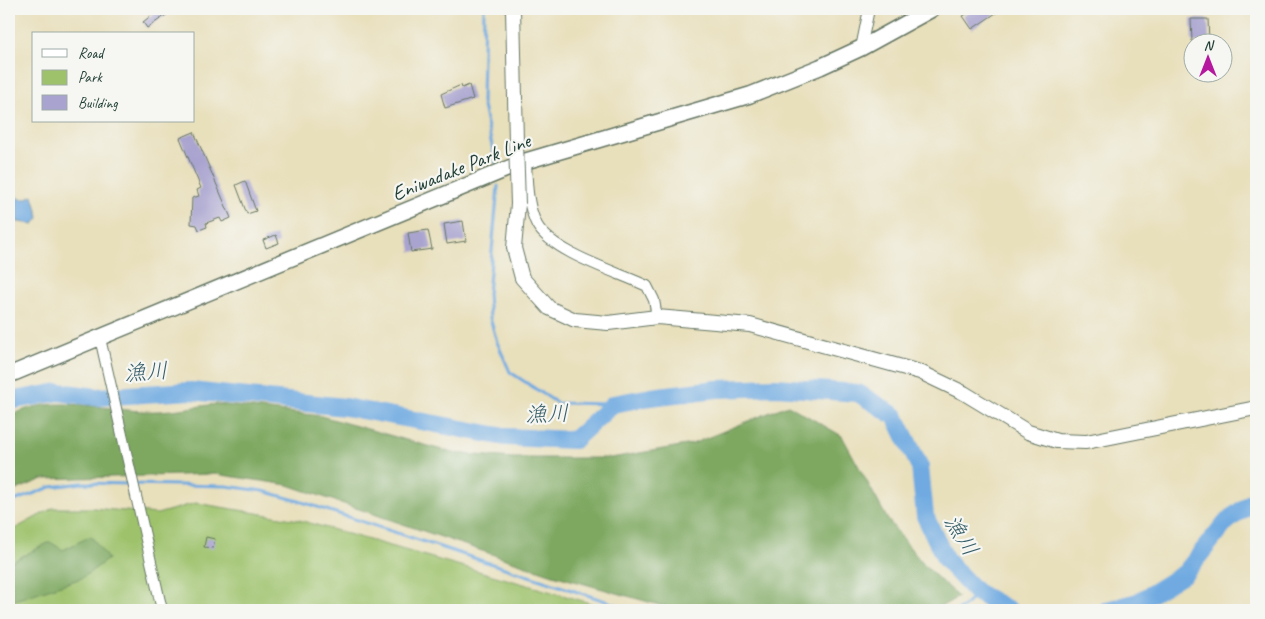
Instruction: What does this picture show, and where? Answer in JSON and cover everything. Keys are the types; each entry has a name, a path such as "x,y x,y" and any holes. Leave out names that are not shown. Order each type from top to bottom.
{"main road":[{"name":"Eniwadake Park Line","path":"9,375 526,161 750,95 820,67 861,48 932,9"}],"street":[{"path":"513,9 518,204 514,248 522,278 549,308 574,320 608,323 657,317 750,325 920,372 964,393 1028,432 1057,441 1086,442 1256,408"},
{"path":"861,48 869,9"},
{"path":"526,161 528,201 538,226 559,246 579,257 647,286 654,300 657,317"},
{"path":"100,338 162,610"}],"green space":[{"path":"63,404 160,411 217,404 321,416 453,453 513,458 611,458 692,444 788,405 842,436 888,520 923,564 958,597 935,610 677,610 553,575 288,485 215,474 43,479 9,493 9,417 26,409 44,405"},
{"path":"196,503 299,520 615,610 9,610 9,532 53,508 93,508 157,514"},
{"path":"91,536 108,559 82,578 9,602 9,563 50,542 63,550"}],"water":[{"path":"9,190 21,199 33,195 39,218 34,224 12,221 14,210 9,208"}],"building":[{"path":"160,9 175,9 147,28 143,22"},
{"path":"975,9 1002,9 972,29 963,16"},
{"path":"1191,19 1208,19 1209,32 1192,32"},
{"path":"461,85 462,88 469,85 473,99 445,108 441,94"},
{"path":"194,132 231,218 222,222 220,218 206,223 207,227 199,230 197,225 191,224 192,198 199,196 197,190 201,188 180,138"},
{"path":"245,181 256,211 247,214 236,185"},
{"path":"463,221 466,241 447,244 444,224"},
{"path":"428,230 432,249 411,252 408,233"},
{"path":"276,235 279,243 266,248 263,240"},
{"path":"206,537 215,539 213,548 204,547"}],"waterway":[{"path":"484,9 482,102 496,163"},
{"path":"498,186 488,294 490,318 497,342 510,372 557,403 613,404"},
{"name":"漁川","path":"9,401 59,392 97,397 191,391 345,407 505,437 574,440 613,404 651,397 717,389 776,387 858,393 895,416 920,467 925,516 946,560 976,592 1009,610"},
{"path":"9,503 51,487 82,483 226,486 263,491 299,501 633,610"},
{"name":"漁川","path":"1107,610 1138,602 1185,573 1226,522 1256,499"},
{"path":"958,610 968,603 976,592"}]}
